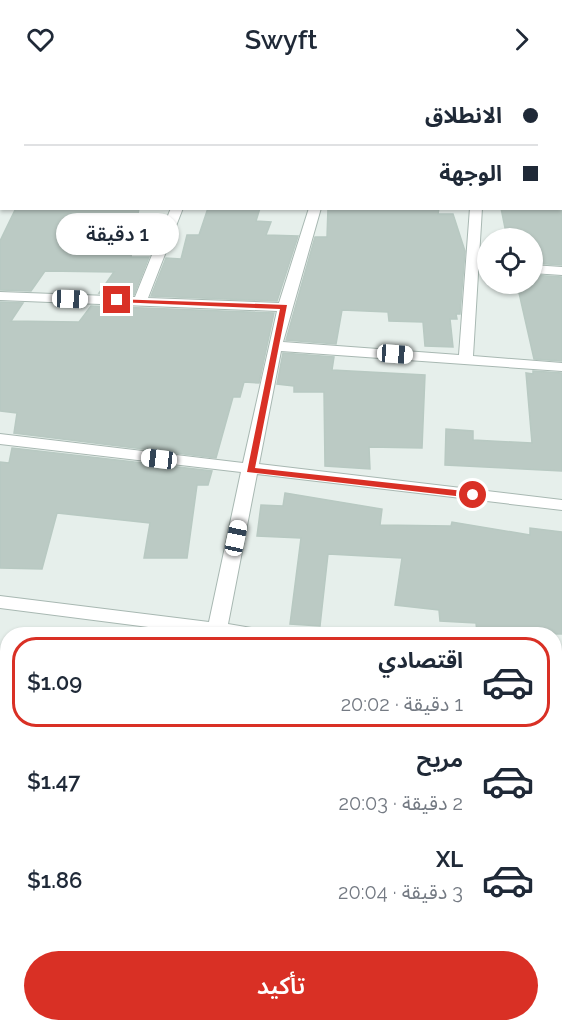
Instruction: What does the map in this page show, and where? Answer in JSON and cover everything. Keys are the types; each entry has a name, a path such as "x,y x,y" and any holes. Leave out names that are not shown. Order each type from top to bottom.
{"street":[{"path":"140,301 176,210"},
{"path":"218,627 284,307 314,210"},
{"path":"476,210 478,228"},
{"path":"543,270 562,271"},
{"path":"466,359 477,291"},
{"path":"0,296 284,307"},
{"path":"277,346 562,367"},
{"path":"0,439 562,505"},
{"path":"0,602 181,627"}],"building":[{"path":"15,210 139,210 131,257 149,257 134,295 99,293 114,272 45,271 31,291 0,290 0,241"},
{"path":"207,210 259,210 256,221 271,222 266,235 298,236 277,301 151,296 166,258 181,259 187,235 199,235"},
{"path":"328,210 439,210 438,214 453,214 465,251 460,314 456,314 457,319 450,319 453,347 425,346 423,322 389,321 388,312 342,310 336,344 286,340 315,237 327,237"},
{"path":"501,210 562,210 562,265 543,264 543,228 505,228"},
{"path":"543,276 562,277 562,361 534,359 519,294 543,294"},
{"path":"0,302 23,303 11,321 79,322 91,306 274,313 259,383 244,382 240,397 233,397 216,458 14,433 17,413 0,411"},
{"path":"283,353 334,357 332,370 425,375 422,448 369,447 370,469 325,466 324,392 294,392 294,386 277,384"},
{"path":"533,371 562,373 562,471 445,465 446,429 473,431 473,440 532,443 526,373 533,374"},
{"path":"12,448 212,471 208,485 197,485 187,558 144,558 150,523 57,513 42,569 0,568 0,462 9,463"},
{"path":"285,493 382,509 380,525 451,526 452,522 530,535 530,528 562,532 562,627 476,627 476,623 440,621 439,610 395,605 402,558 328,554 320,626 290,624 301,538 257,536 261,505 283,506"}],"route":[{"path":"117,300 284,307 250,470 473,495"}]}
